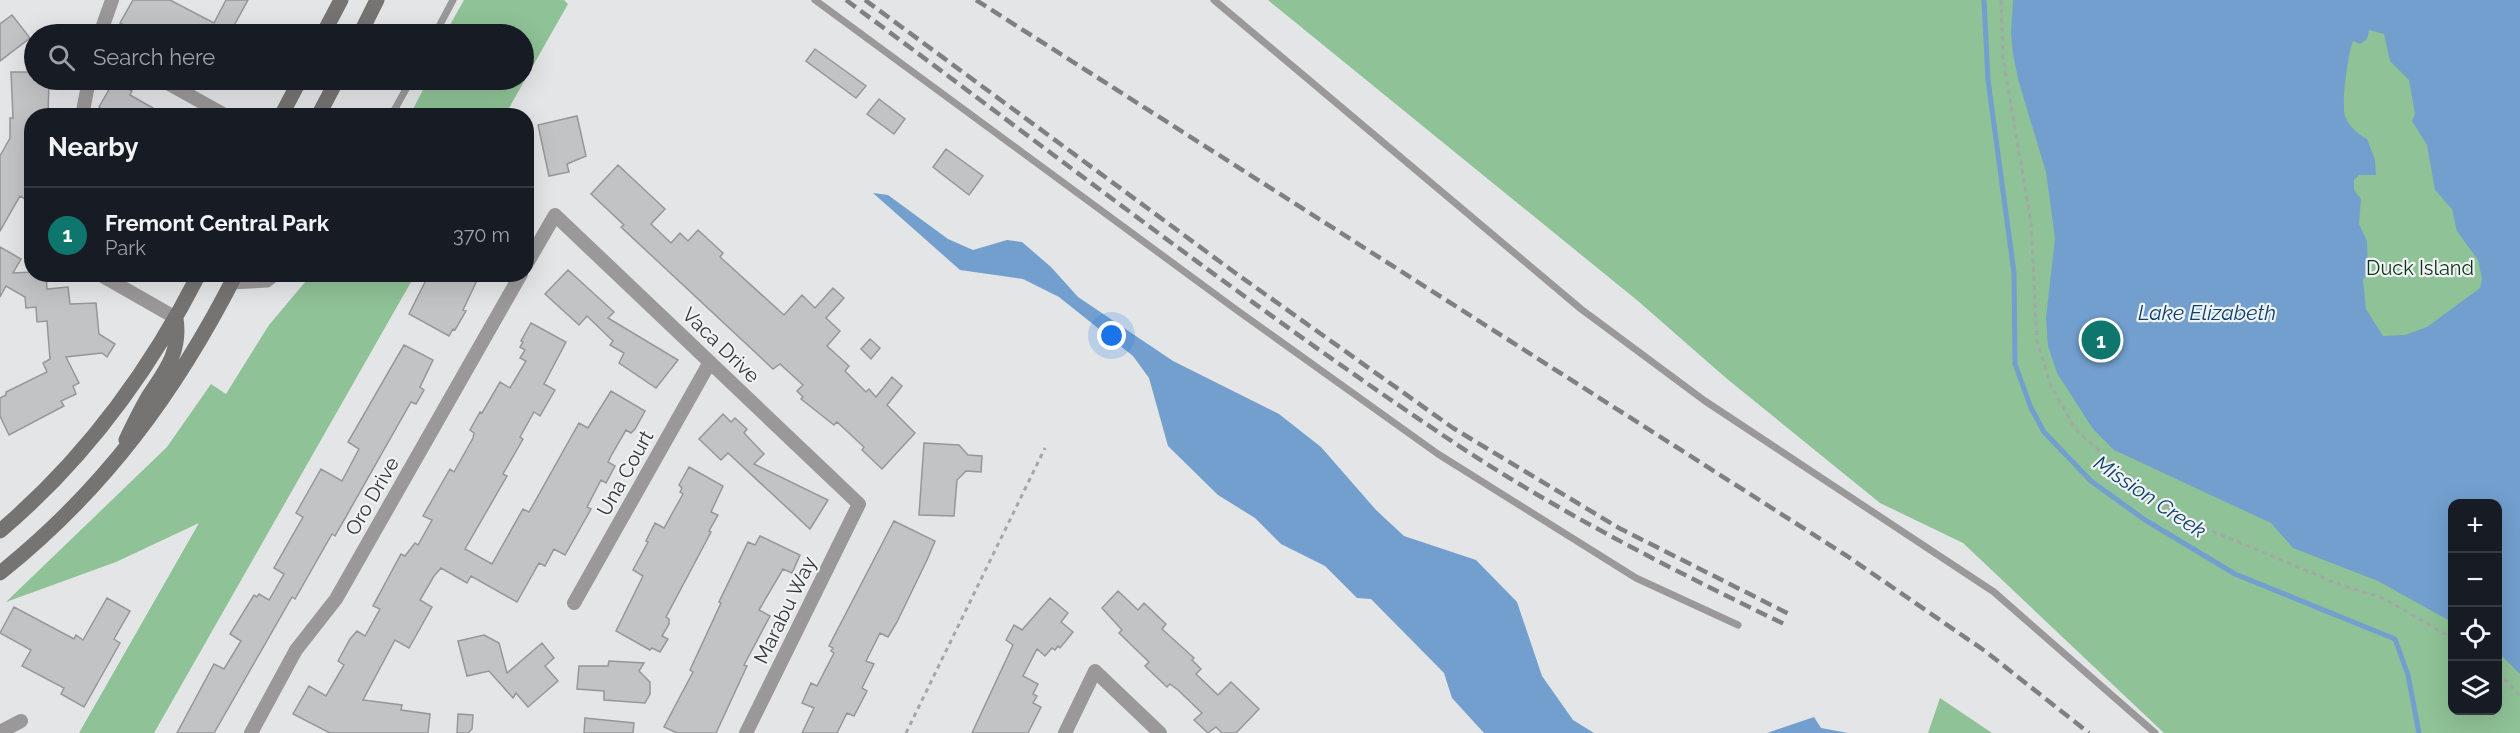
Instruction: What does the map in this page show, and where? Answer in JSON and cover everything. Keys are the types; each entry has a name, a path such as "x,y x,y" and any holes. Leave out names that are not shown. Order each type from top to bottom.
{"main road":[{"path":"328,24 340,0"},
{"path":"365,24 377,0"},
{"path":"285,108 295,90"},
{"path":"322,108 331,90"},
{"path":"0,531 40,495 93,437 140,376 176,318 195,282"},
{"path":"0,573 60,520 114,464 173,387 232,282"},
{"path":"114,464 142,406 173,357 178,341 176,318"}],"street":[{"path":"104,24 112,0"},
{"path":"84,108 87,90"},
{"path":"180,90 212,108"},
{"name":"Vaca Drive","path":"534,251 555,214 859,504"},
{"path":"113,282 176,318"},
{"name":"Oro Drive","path":"251,733 296,650 336,599 516,282"},
{"name":"Una Court","path":"574,603 710,362"},
{"name":"Marabu Way","path":"746,733 859,504"},
{"path":"1065,733 1095,671 1160,733"},
{"path":"0,732 21,721"}],"lane":[{"path":"440,24 453,0"},
{"path":"815,0 1238,311 1438,454 1636,578 1738,625"},
{"path":"1214,0 1581,309 1705,401 1994,592 2155,733"},
{"path":"395,108 405,90"},
{"path":"241,282 258,286 271,282"}],"path":[{"path":"2001,0 2003,58 2031,223 2037,341 2050,386 2076,430 2143,490 2198,525 2336,583 2385,599 2448,636"},
{"path":"906,733 1045,448"},
{"path":"2502,676 2520,696"}],"green space":[{"path":"464,0 564,0 568,4 534,64 534,24 451,24"},
{"name":"Duck Island","path":"1268,0 2520,0 2520,733 2164,733 1963,543 1880,503 1726,378 1638,301"},
{"path":"423,90 519,90 509,108 414,108"},
{"path":"305,282 411,282 154,733 79,733 199,523 116,562 6,602 167,447 211,384 226,394 269,325"},
{"path":"1940,698 1992,733 1928,733"}],"water":[{"name":"Lake Elizabeth","path":"2013,0 2520,0 2520,674 2502,656 2502,499 2448,499 2448,620 2378,581 2293,548 2271,523 2114,450 2093,429 2057,373 2048,346 2046,318 2055,238 2046,172 2018,79 2011,33","holes":["2369,30 2384,34 2390,61 2409,80 2415,114 2412,121 2427,145 2435,190 2452,209 2457,231 2478,260 2482,279 2480,288 2427,327 2405,335 2383,336 2366,309 2363,280 2368,272 2367,241 2359,224 2361,199 2354,190 2354,180 2359,175 2376,175 2375,160 2367,139 2360,135 2346,119 2344,90 2353,41 2360,44 2367,39"]},
{"path":"873,193 888,195 948,239 973,250 1007,240 1022,242 1051,267 1078,297 1173,361 1279,414 1321,447 1376,510 1404,536 1476,560 1517,602 1542,676 1573,720 1594,733 1484,733 1452,698 1444,673 1371,599 1357,598 1325,566 1281,544 1255,518 1218,495 1168,446 1149,378 1133,356 1059,297 1023,279 960,270"},
{"path":"1814,717 1821,728 1848,733 1767,733"}],"building":[{"path":"133,0 170,0 214,23 226,0 248,0 235,24 120,23"},
{"path":"12,15 24,30 24,43 0,61 0,24"},
{"path":"815,49 866,86 856,98 806,61"},
{"path":"11,72 24,72 24,90 49,90 48,108 24,108 24,198 20,196 0,231 0,156 10,138 10,118 13,118"},
{"path":"109,90 130,90 132,91 130,95 153,108 100,108"},
{"path":"879,99 905,119 894,134 867,114"},
{"path":"577,116 586,156 567,164 569,172 549,176 538,125"},
{"path":"946,149 983,176 969,195 933,167"},
{"path":"618,165 665,209 651,224 671,243 680,233 688,241 698,230 723,253 720,257 784,315 802,295 815,308 833,288 844,298 826,318 840,331 827,346 849,366 845,371 866,392 869,389 876,397 892,377 902,386 887,405 915,433 882,469 862,450 864,447 837,422 834,425 801,399 803,397 797,391 803,385 780,364 773,369 621,227 624,225 591,194"},
{"path":"0,247 21,259 13,273 24,272 24,282 47,282 47,289 68,287 70,304 96,303 99,334 115,344 107,357 102,353 66,357 79,383 73,386 76,394 61,401 64,406 9,435 0,416 0,398 6,395 6,392 47,372 43,363 50,359 47,321 37,322 36,307 26,308 25,297 6,286 0,297"},
{"path":"568,270 614,312 608,318 678,360 656,388 619,363 624,353 610,345 613,341 587,316 579,325 545,294"},
{"path":"425,282 476,282 463,310 466,311 449,336 409,314"},
{"path":"531,323 566,342 544,384 555,390 540,416 534,412 520,437 523,439 503,474 507,476 465,549 492,564 523,509 529,512 579,423 588,428 611,391 645,411 631,433 626,430 612,454 608,462 615,466 606,483 601,480 587,507 591,509 565,555 554,549 545,566 539,563 517,602 471,576 467,583 441,568 434,576 420,600 432,607 409,648 395,640 363,700 402,705 401,710 430,714 428,733 330,733 293,714 309,686 326,696 344,665 338,661 350,639 357,631 365,636 380,609 373,606 401,554 405,556 415,543 418,545 432,520 423,516 450,469 454,472 473,438 474,433 470,430 480,412 482,413 500,382 510,388 526,361 520,358 525,350 520,347"},
{"path":"870,339 880,348 871,359 861,349"},
{"path":"404,345 433,360 420,387 424,390 416,404 411,402 335,536 332,534 295,599 292,597 214,733 177,733 214,664 224,669 241,641 230,634 254,595 257,597 259,594 269,600 284,574 274,568 303,517 296,513 321,469 342,481 359,449 348,442"},
{"path":"723,414 731,422 735,418 747,429 744,433 764,454 754,464 828,500 810,529 728,453 721,460 699,439"},
{"path":"924,443 959,445 968,455 982,456 981,472 966,471 957,480 954,516 919,515"},
{"path":"689,467 723,486 711,512 718,515 709,531 711,532 666,617 669,619 669,624 662,636 668,639 660,652 652,648 650,650 616,631 643,576 633,570 655,523 664,528 683,494 680,492 682,488 679,485"},
{"path":"894,521 935,541 927,560 888,637 880,633 866,661 874,664 862,688 867,691 854,716 847,713 837,733 802,733 814,708 802,703 811,683 817,686 834,653 831,651 833,648 829,646"},
{"path":"760,536 800,555 792,573 783,569 759,610 770,616 744,665 747,666 716,733 677,733 664,727 693,672 690,670 748,542 755,545"},
{"path":"1118,591 1138,610 1144,603 1166,624 1162,629 1194,658 1192,660 1201,669 1196,674 1218,695 1231,682 1259,709 1236,733 1222,733 1216,727 1208,733 1194,720 1202,713 1178,690 1170,684 1167,687 1145,666 1149,662 1119,633 1122,630 1102,608"},
{"path":"107,598 130,611 114,639 120,643 84,707 61,694 64,688 22,666 31,650 0,633 14,607 74,639 76,635 83,640"},
{"path":"1050,598 1068,613 1061,622 1073,632 1060,648 1058,646 1055,650 1052,648 1045,656 1037,649 1023,676 1038,684 1033,694 1037,696 1033,703 1041,707 1028,733 972,733 1013,645 1006,640 1014,625 1022,630"},
{"path":"484,635 499,643 507,673 542,643 554,658 545,666 558,681 528,707 516,693 513,698 489,671 467,676 458,641"},
{"path":"609,661 644,663 639,671 650,682 650,694 645,703 604,700 604,691 577,689 579,666 608,666"},
{"path":"458,714 473,715 472,729 468,733 457,733"},
{"path":"585,718 634,723 633,733 584,733"}],"waterway":[{"name":"Mission Creek","path":"1984,0 1988,80 2014,273 2015,364 2031,408 2044,432 2091,481 2145,520 2235,574 2395,639 2408,675 2419,733"}],"railway":[{"path":"846,0 1219,278 1447,438 1570,514 1655,560 1784,624"},
{"path":"865,0 1234,272 1453,428 1619,528 1789,614"},
{"path":"976,0 1847,556 1985,651 2089,733"}],"place":[{"name":"Fremont Central Park","path":"2101,340"}]}
